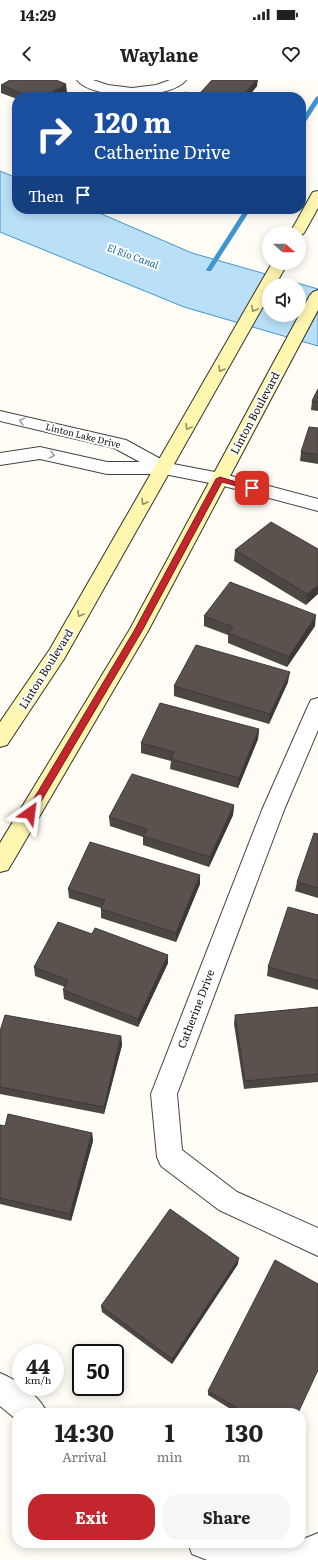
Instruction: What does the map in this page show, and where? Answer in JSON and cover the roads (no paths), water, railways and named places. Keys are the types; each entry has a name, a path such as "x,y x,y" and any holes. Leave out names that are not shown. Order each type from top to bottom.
{"main road":[{"path":"300,226 318,195"},
{"name":"Linton Boulevard","path":"0,740 57,654 276,270"},
{"name":"Linton Boulevard","path":"0,863 138,631 318,295"}],"street":[{"path":"83,80 108,89 136,91 164,87 180,80"},
{"name":"Linton Lake Drive","path":"0,416 120,444 164,468"},
{"path":"0,459 40,453 107,468 164,468 220,479 318,505"},
{"name":"Catherine Drive","path":"318,706 273,810 164,1094 170,1157 228,1201 318,1242"},
{"path":"0,1388 26,1408"},
{"path":"196,1560 201,1548"},
{"path":"215,1548 235,1556 270,1560 304,1555 318,1549"}],"water":[{"name":"El Rio Canal","path":"0,171 12,176 12,214 102,214 192,253 280,278 262,278 262,322 306,322 306,286 318,289 318,346 184,307 0,232"}],"waterway":[{"path":"306,117 318,98"},
{"path":"209,270 245,214"}]}
